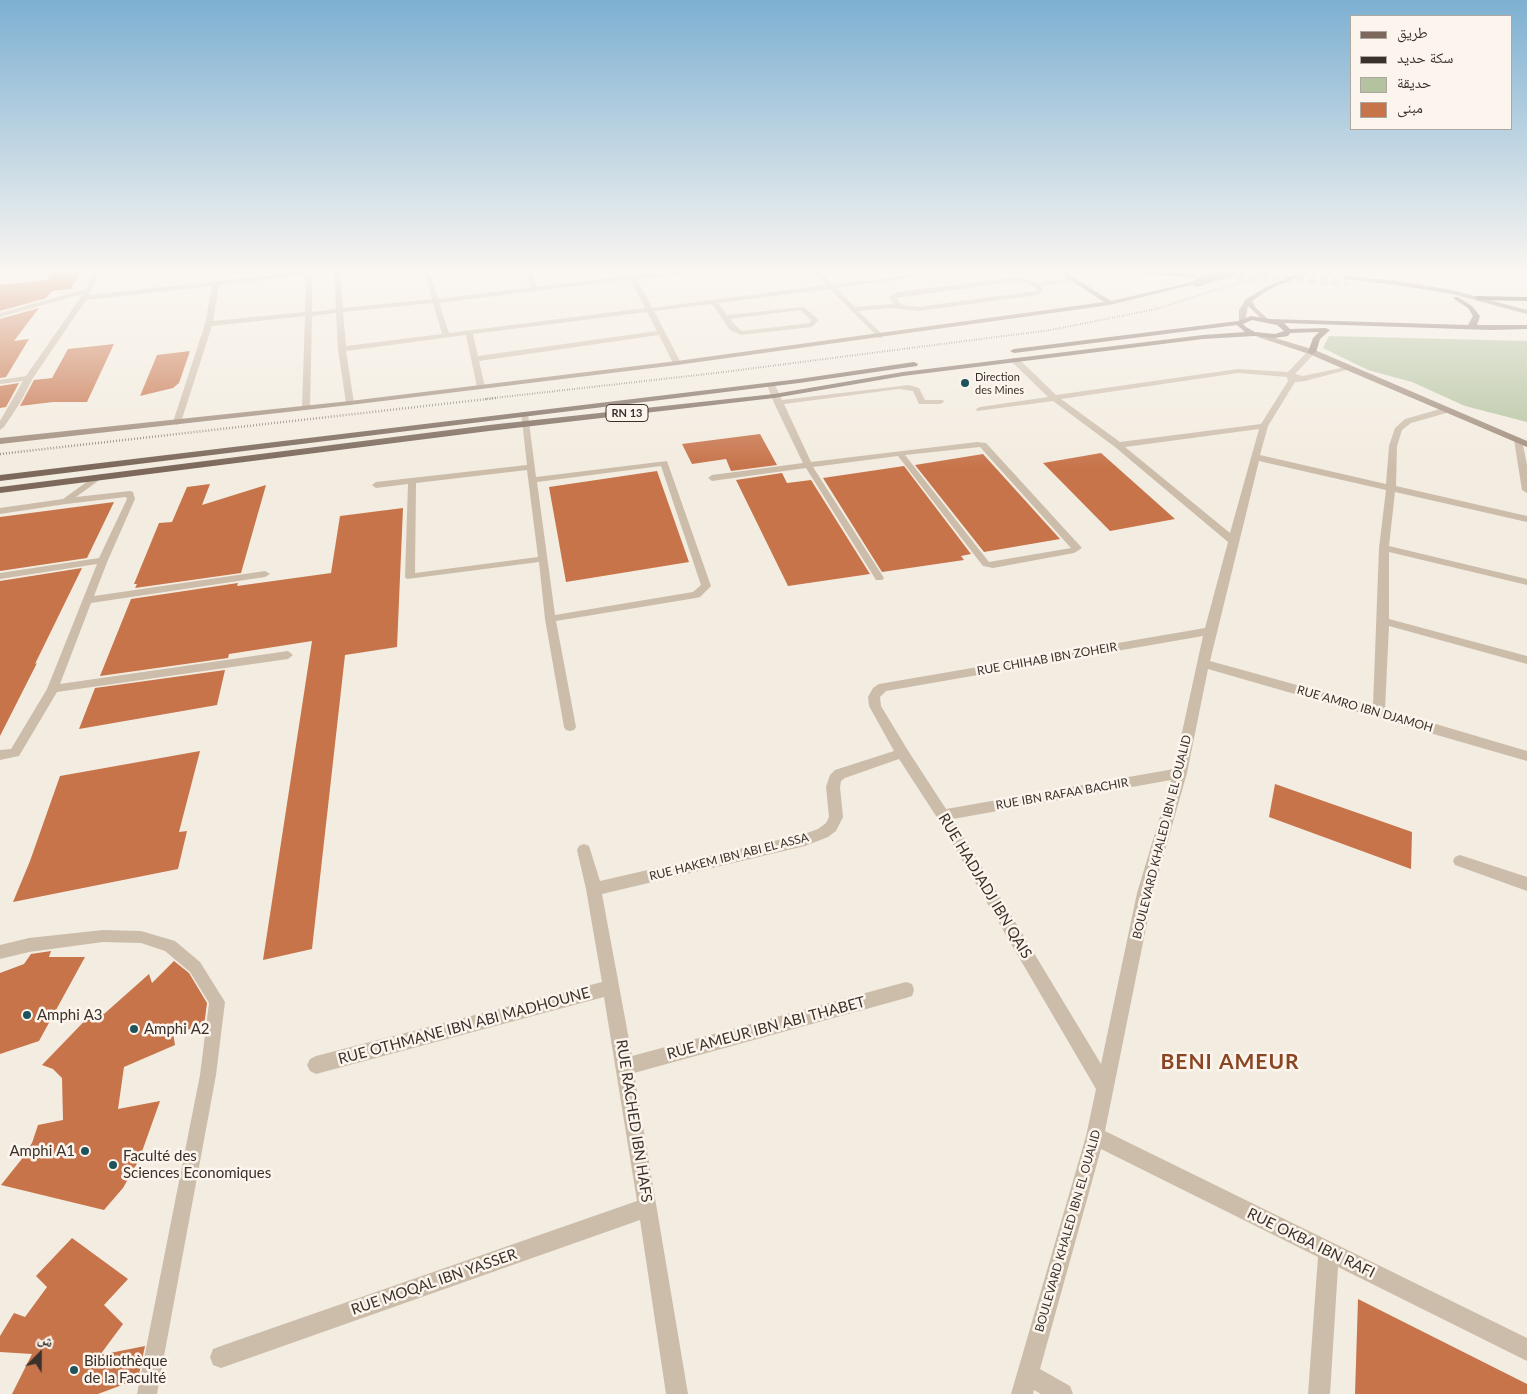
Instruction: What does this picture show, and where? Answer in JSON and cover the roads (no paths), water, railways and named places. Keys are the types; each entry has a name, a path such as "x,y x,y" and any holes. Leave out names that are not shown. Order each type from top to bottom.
{"main road":[{"name":"RN 13","path":"0,478 771,385 897,366 1123,337"},
{"name":"RN 13","path":"0,490 526,425 776,399 903,374 1203,337"},
{"path":"1312,352 1318,337"}],"street":[{"path":"0,427 16,403 29,378 57,337"},
{"path":"177,422 205,337"},
{"path":"306,408 308,337"},
{"path":"342,337 350,403"},
{"path":"342,349 438,337"},
{"path":"470,337 481,387"},
{"path":"475,359 632,337"},
{"path":"663,337 677,363"},
{"path":"0,441 350,403 871,337"},
{"path":"1267,337 1312,352 1522,442 1527,490"},
{"path":"1293,337 1312,352"},
{"name":"BOULEVARD KHALED IBN EL OUALID","path":"1025,1384 1095,1136 1146,893 1180,773 1210,631 1254,457 1264,426 1312,352"},
{"path":"1016,360 1054,398 1118,445 1233,541"},
{"path":"980,409 1238,371 1296,378 1350,368"},
{"path":"0,382 29,378"},
{"path":"1379,712 1384,548 1391,488 1393,446 1398,430 1408,421 1447,410"},
{"path":"1118,445 1264,426"},
{"path":"1254,457 1527,519"},
{"path":"1384,548 1527,582"},
{"path":"1383,621 1527,660"},
{"name":"RUE CHIHAB IBN ZOHEIR","path":"883,687 1210,631"},
{"name":"RUE AMRO IBN DJAMOH","path":"1203,663 1527,756"},
{"name":"RUE HADJADJ IBN QAIS","path":"883,687 877,691 874,697 875,706 902,753 943,815 1105,1088"},
{"name":"RUE HAKEM IBN ABI EL ASSA","path":"594,889 805,840 823,833 831,826 836,817 833,787 835,779 840,774 849,770 902,753"},
{"name":"RUE IBN RAFAA BACHIR","path":"943,815 1180,773"},
{"name":"RUE RACHED IBN HAFS","path":"584,850 594,889 625,1067 677,1394"},
{"path":"1460,861 1527,884"},
{"name":"RUE OTHMANE IBN ABI MADHOUNE","path":"316,1065 611,988"},
{"name":"RUE AMEUR IBN ABI THABET","path":"625,1067 906,990"},
{"name":"RUE OKBA IBN RAFI","path":"1095,1136 1527,1350"},
{"name":"RUE MOQAL IBN YASSER","path":"221,1356 648,1207"},
{"path":"1319,1394 1329,1252"},
{"path":"1025,1384 1062,1394"}],"lane":[{"path":"771,385 808,465 880,578"},
{"path":"776,399 899,387 916,390 922,402 940,402"},
{"path":"524,414 550,619 570,727"},
{"path":"712,478 808,465 982,444 1077,548 993,565 986,564 900,454"},
{"path":"532,480 664,463 706,586 696,595 550,619"},
{"path":"376,486 531,467"},
{"path":"66,501 95,479"},
{"path":"412,481 410,577 543,559"},
{"path":"0,511 130,494 131,499 103,560 53,689 15,753 0,755"},
{"path":"0,576 103,560"},
{"path":"88,600 265,574"},
{"path":"53,689 288,655"},
{"path":"0,952 29,945 103,936 141,937 170,946 195,967 217,1002 208,1075 147,1394"}],"railway":[{"path":"485,399 716,373 996,337"},
{"path":"0,454 496,398"}],"place":[{"name":"Direction des Mines","path":"965,383"},
{"name":"Amphi A3","path":"27,1015"},
{"name":"Amphi A2","path":"134,1029"},
{"name":"Amphi A1","path":"85,1151"},
{"name":"Faculté des Sciences Economiques","path":"113,1165"},
{"name":"Bibliothèque de la Faculté","path":"74,1370"}],"district":[{"name":"BENI AMEUR","path":"1230,1062"}]}
